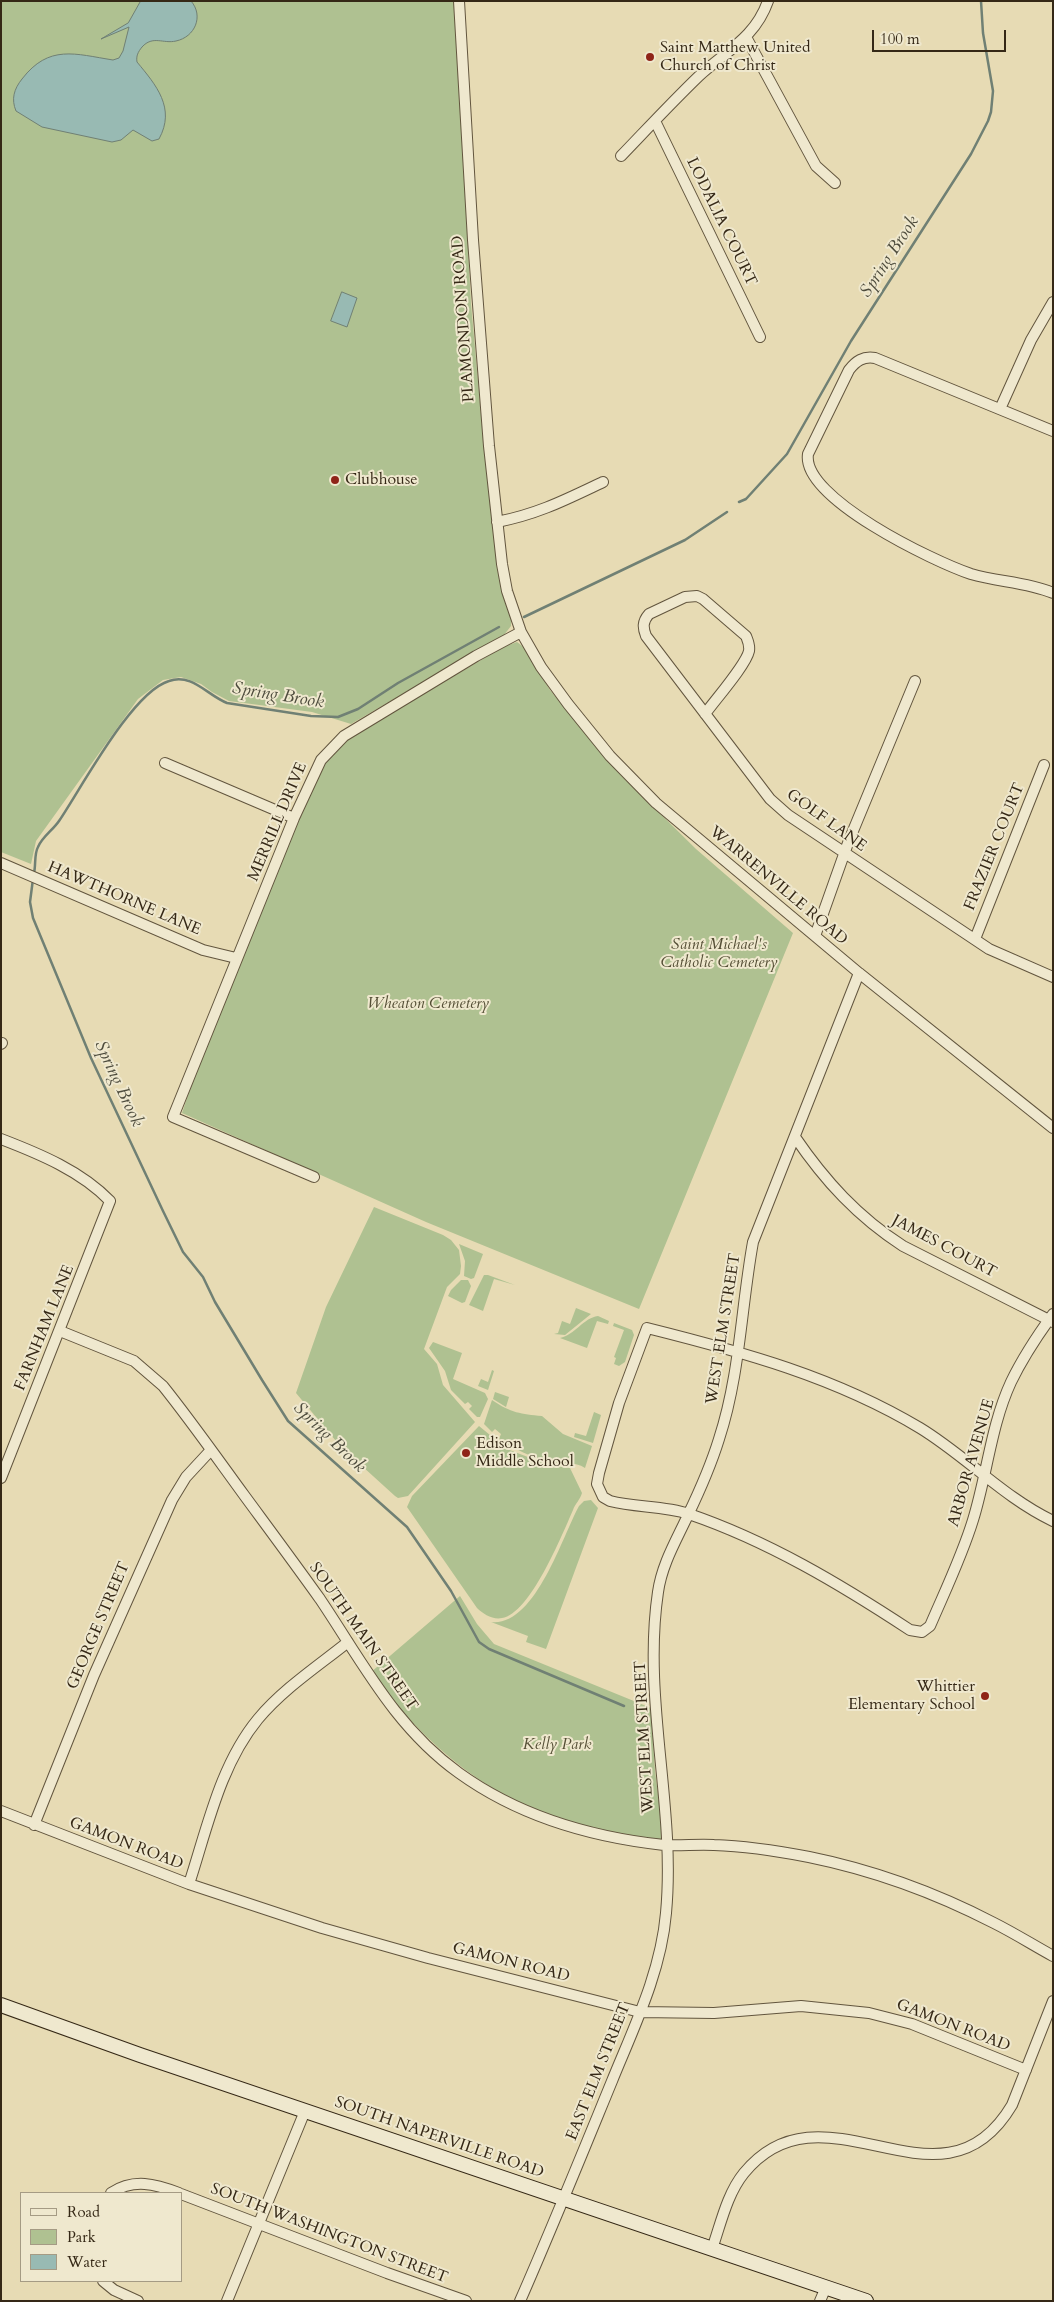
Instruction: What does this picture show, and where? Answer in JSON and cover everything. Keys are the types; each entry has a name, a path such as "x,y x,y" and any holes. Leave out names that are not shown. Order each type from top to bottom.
{"main road":[{"name":"SOUTH NAPERVILLE ROAD","path":"1,2005 140,2055 866,2301"}],"street":[{"name":"PLAMONDON ROAD","path":"459,1 473,240 497,522 507,591 521,632"},
{"path":"621,156 711,64 746,37 762,18 768,1"},
{"path":"746,37 816,166 835,184"},
{"name":"LODALIA COURT","path":"655,121 760,337"},
{"path":"1000,409 1031,340 1053,302"},
{"path":"1053,431 875,358 861,359 856,361 849,370 808,454 809,467 821,485 847,508 905,545 972,574 1026,585 1053,593"},
{"path":"497,522 528,516 544,510 603,482"},
{"name":"GOLF LANE","path":"706,714 748,655 749,642 746,636 703,599 697,596 685,597 649,614 643,624 646,636 770,799 788,815 1002,956 1053,977"},
{"name":"MERRILL DRIVE","path":"314,1177 173,1117 294,818 321,760 344,736 476,656 521,632"},
{"name":"WARRENVILLE ROAD","path":"521,632 541,666 568,704 637,786 859,973 1053,1128"},
{"path":"815,936 915,681"},
{"path":"165,763 294,818"},
{"name":"FRAZIER COURT","path":"975,939 1044,765"},
{"name":"HAWTHORNE LANE","path":"1,863 202,950 236,958"},
{"name":"WEST ELM STREET","path":"668,1845 656,1702 655,1650 658,1594 667,1557 707,1473 731,1397 753,1242 859,973"},
{"name":"JAMES COURT","path":"794,1137 821,1175 841,1197 884,1234 903,1246 1051,1318"},
{"name":"FARNHAM LANE","path":"1,1138 45,1157 70,1171 102,1192 110,1201 108,1211 1,1478"},
{"name":"ARBOR AVENUE","path":"688,1514 761,1544 811,1569 910,1630 922,1632 930,1626 964,1546 986,1476 993,1439 1011,1383 1032,1343 1051,1318"},
{"path":"688,1514 664,1507 610,1501 603,1497 597,1484 619,1403 647,1328 738,1350 804,1372 862,1396 943,1443 1022,1504 1053,1521"},
{"name":"SOUTH MAIN STREET","path":"60,1331 124,1356 145,1369 163,1386 348,1642 383,1697 411,1731 441,1759 474,1784 510,1804 555,1823 620,1839 668,1845 711,1844 759,1849 855,1868 947,1900 992,1921 1053,1956"},
{"name":"GEORGE STREET","path":"34,1825 94,1674 172,1500 186,1478 211,1450"},
{"path":"189,1884 224,1778 242,1742 274,1702 348,1642"},
{"name":"GAMON ROAD","path":"1,1811 189,1884 375,1944 640,2012 714,2013 801,2006 850,2010 912,2024 1026,2070"},
{"name":"EAST ELM STREET","path":"520,2301 564,2199 640,2012 658,1961 664,1929 667,1896 668,1845"},
{"path":"712,2249 729,2200 738,2183 753,2163 781,2144 803,2138 824,2136 857,2140 912,2154 932,2155 962,2150 989,2133 1005,2116 1026,2070 1053,2001"},
{"path":"227,2301 305,2111"},
{"name":"SOUTH WASHINGTON STREET","path":"113,2192 122,2186 141,2183 164,2187 175,2192"},
{"name":"SOUTH WASHINGTON STREET","path":"182,2195 466,2301"},
{"path":"104,2282 114,2290 138,2301"},
{"path":"820,2301 826,2287"}],"green space":[{"path":"1,1 455,1 471,304 498,573 511,619 511,626 504,635 351,724 312,712 229,701 201,684 181,677 163,680 138,699 36,841 31,864 1,852"},
{"name":"Wheaton Cemetery","path":"517,642 525,648 550,690 616,770 696,849 793,933 639,1309 426,1222 182,1113 199,1062 303,807 327,760 339,746 354,735 503,647"},
{"path":"374,1207 443,1235 451,1240 459,1250 460,1274 447,1287 424,1349 437,1364 443,1385 475,1422 408,1496 398,1498 341,1447 296,1393 326,1307"},
{"path":"459,1244 483,1254 474,1278 471,1279 464,1276 465,1261"},
{"path":"484,1275 515,1285 494,1279 483,1311 469,1305"},
{"path":"461,1280 468,1280 471,1286 465,1302 462,1303 448,1296"},
{"path":"576,1308 591,1314 565,1335 554,1334 558,1333 562,1321 570,1324"},
{"path":"598,1316 609,1321 608,1324 597,1321 587,1348 560,1338 570,1334 593,1317"},
{"path":"614,1323 632,1330 634,1335 625,1362 619,1366 614,1364 616,1358 614,1357 624,1330 613,1326"},
{"path":"433,1342 462,1353 453,1379 485,1393 488,1399 480,1417 477,1417 469,1409 472,1406 468,1402 465,1404 451,1390 445,1371 429,1348"},
{"path":"492,1370 494,1371 488,1390 478,1386 481,1379 488,1382"},
{"path":"495,1392 509,1397 506,1407 493,1399"},
{"path":"492,1400 516,1412 542,1416 563,1434 592,1446 585,1468 577,1464 550,1462 537,1458 517,1450 499,1439 501,1434 495,1429 492,1432 484,1424"},
{"path":"594,1412 601,1415 593,1443 574,1437 575,1433 586,1436"},
{"path":"479,1426 507,1449 546,1464 570,1468 582,1493 534,1589 513,1613 502,1618 488,1616 477,1608 407,1507 412,1496"},
{"path":"591,1500 598,1508 546,1649 526,1642 528,1636 491,1622 507,1620 521,1610 534,1596 555,1558 579,1506 584,1501"},
{"name":"Kelly Park","path":"460,1596 477,1624 494,1644 651,1708 655,1771 664,1841 585,1826 551,1816 520,1803 464,1769 415,1725 392,1700 370,1673"}],"water":[{"path":"141,1 191,1 197,13 196,25 193,31 183,39 171,42 150,41 142,47 138,54 137,62 157,88 165,107 164,128 159,139 152,141 133,130 121,140 112,142 42,127 16,111 14,107 14,94 17,87 32,68 42,60 63,54 113,60 119,58 123,51 129,27 101,39 128,23"},
{"path":"342,292 357,298 347,327 331,321"}],"waterway":[{"name":"Spring Brook","path":"739,502 746,499 787,454 851,341 971,154 988,121 993,91 983,33 981,1"},
{"name":"Spring Brook","path":"524,617 685,540 727,512"},
{"name":"Spring Brook","path":"34,873 36,853 40,843 59,821 109,742 139,703 155,689 169,681 177,679 192,682 227,703 311,716 338,717 358,709 398,683 499,627"},
{"name":"Spring Brook","path":"33,879 30,902 33,918 91,1058 183,1252 203,1277 215,1302 288,1421 407,1527 451,1591 479,1642 489,1649 624,1706"}],"place":[{"name":"Saint Matthew United Church of Christ","path":"650,57"},
{"name":"Clubhouse","path":"335,480"},
{"name":"Edison Middle School","path":"466,1453"},
{"name":"Whittier Elementary School","path":"985,1696"}],"park label":[{"name":"Saint Michael's Catholic Cemetery","path":"719,954"}]}
